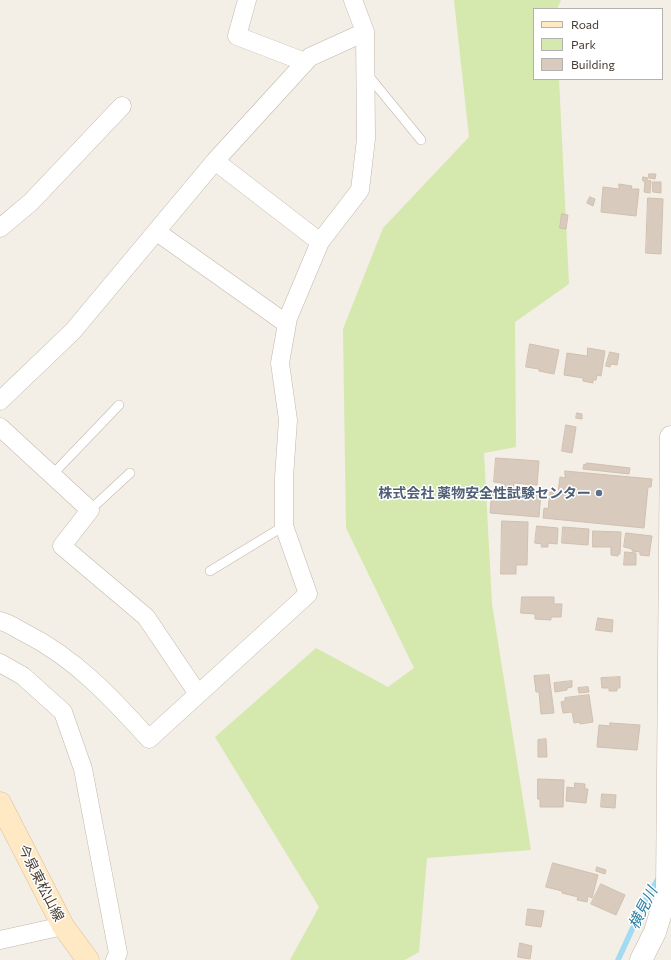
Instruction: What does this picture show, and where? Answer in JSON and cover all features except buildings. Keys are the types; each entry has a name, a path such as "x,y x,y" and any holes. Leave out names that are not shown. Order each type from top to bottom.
{"main road":[{"name":"今泉東松山線","path":"0,803 63,926 88,960"}],"street":[{"path":"247,0 237,36 305,62"},
{"path":"0,621 40,641 72,662 115,701 149,740 308,594 284,526 284,477 288,420 280,363 288,318 320,242 360,190 366,140 365,32 353,0"},
{"path":"0,401 73,331 215,161 305,62 310,57 365,32"},
{"path":"0,228 31,202 122,106"},
{"path":"215,161 320,242"},
{"path":"157,232 287,324"},
{"path":"0,427 90,510 62,546 146,617 198,694"},
{"path":"641,960 655,932 667,892 669,875 667,756 671,437"},
{"path":"0,663 23,676 63,712 83,769 118,953 115,960"},
{"path":"0,940 63,926"}],"lane":[{"path":"365,71 421,140"},
{"path":"52,475 120,405"},
{"path":"90,510 130,473"},
{"path":"210,571 284,526"}],"green space":[{"path":"454,0 561,0 557,8 533,8 533,80 559,80 569,284 515,322 516,447 484,453 492,604 531,850 427,858 419,952 405,960 290,960 319,907 215,737 316,648 388,687 414,668 346,528 343,329 383,228 469,137"}],"waterway":[{"name":"横見川","path":"618,960 647,897 660,876"}],"place":[{"name":"株式会社 薬物安全性試験センター","path":"599,493"}]}
